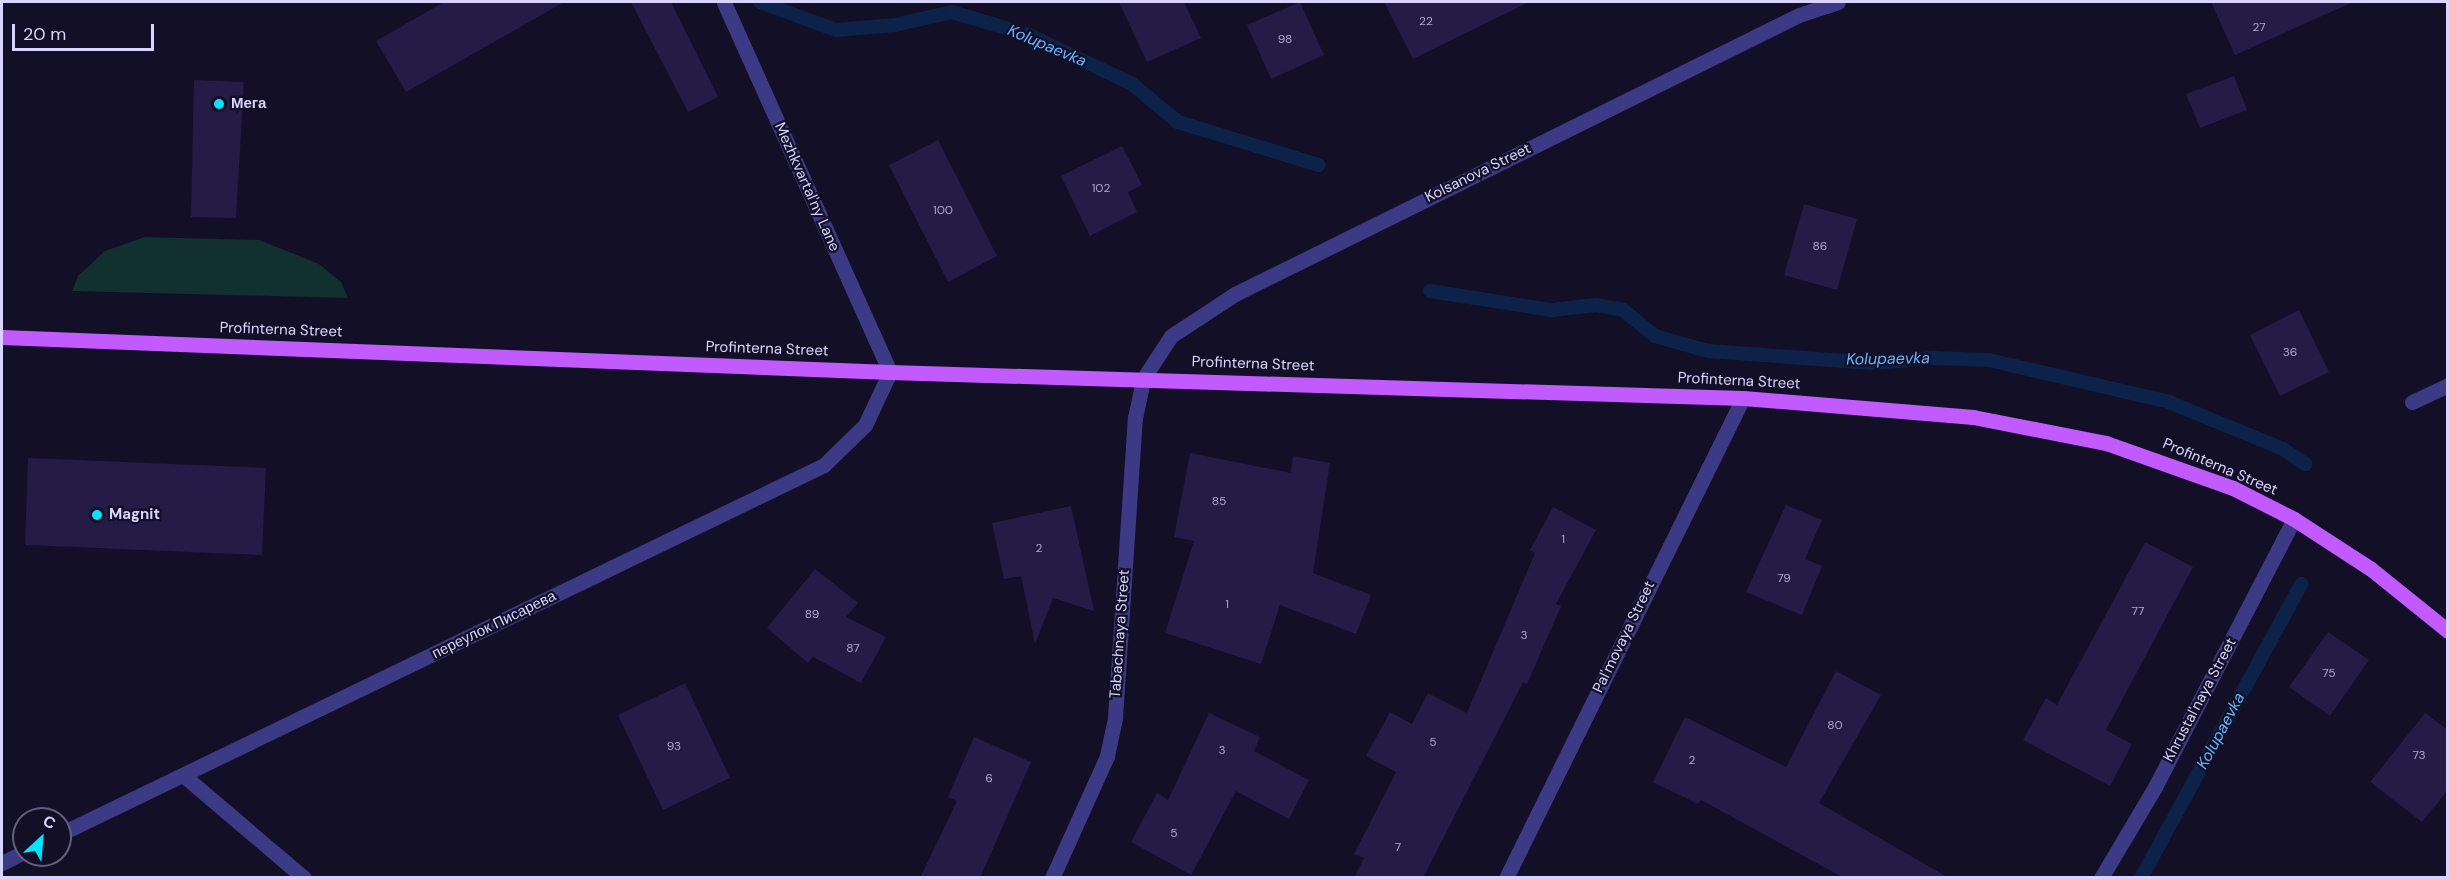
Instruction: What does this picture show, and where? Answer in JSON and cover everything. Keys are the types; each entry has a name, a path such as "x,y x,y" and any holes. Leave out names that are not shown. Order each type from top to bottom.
{"main road":[{"name":"Profinterna Street","path":"2,337 890,372 1743,398 1973,417 2106,443 2233,488 2294,519 2371,569 2448,631"}],"street":[{"name":"Mezhkvartal'ny Lane","path":"724,2 890,372"},
{"name":"Kolsanova Street","path":"1143,379 1171,336 1234,294 1799,15 1838,2"},
{"name":"переулок Писарева","path":"72,828 824,465 865,425 890,372"},
{"name":"Tabachnaya Street","path":"1052,878 1103,766 1115,717 1135,418 1143,379"},
{"path":"2412,402 2448,385"},
{"name":"Pal'movaya Street","path":"1506,878 1743,398"},
{"name":"Khrustal'naya Street","path":"2100,878 2155,787 2294,519"},
{"path":"183,775 304,878"}],"green space":[{"path":"145,237 259,240 319,264 341,282 348,298 72,291 78,276 105,251"}],"building":[{"path":"444,2 564,2 406,92 376,41"},
{"path":"631,2 671,2 718,97 688,112"},
{"path":"1119,2 1184,2 1201,38 1147,62"},
{"path":"1300,2 1324,55 1271,79 1247,25"},
{"path":"1384,2 1529,2 1413,59"},
{"path":"2211,2 2353,2 2235,55"},
{"path":"2234,76 2247,110 2200,128 2186,94"},
{"path":"194,80 244,82 236,218 191,217"},
{"path":"938,140 997,256 948,282 889,165"},
{"path":"1122,146 1142,185 1128,192 1137,212 1090,236 1061,176"},
{"path":"1804,204 1857,219 1837,290 1784,275"},
{"path":"2299,310 2329,372 2280,396 2250,335"},
{"path":"1190,453 1291,473 1293,456 1330,463 1313,573 1371,595 1356,634 1280,605 1261,664 1165,633 1194,541 1174,537"},
{"path":"28,458 266,468 262,555 25,545"},
{"path":"1786,505 1822,520 1805,559 1822,566 1802,615 1746,592"},
{"path":"1071,506 1094,611 1053,598 1035,644 1021,576 1004,579 992,523"},
{"path":"1553,507 1596,530 1556,604 1561,606 1527,684 1523,682 1423,878 1354,878 1364,858 1354,854 1396,772 1366,756 1390,712 1412,724 1428,693 1467,713 1535,553 1530,550"},
{"path":"2145,542 2193,567 2106,730 2132,744 2110,786 2023,740 2046,698 2057,705"},
{"path":"815,569 858,603 846,617 886,637 861,683 813,657 808,663 767,628"},
{"path":"2328,632 2369,660 2330,716 2289,687"},
{"path":"1836,671 1881,695 1819,803 1949,878 1844,878 1701,800 1698,804 1653,782 1685,717 1786,767"},
{"path":"685,683 730,778 663,810 618,715"},
{"path":"1209,713 1260,737 1254,751 1309,780 1289,819 1236,791 1191,875 1131,842 1157,793 1168,800"},
{"path":"2425,713 2448,730 2448,790 2422,822 2370,782"},
{"path":"974,737 1031,762 980,878 920,878 957,801 948,797"}],"waterway":[{"name":"Kolupaevka","path":"760,2 836,30 895,25 952,12 1029,35 1132,84 1178,122 1319,165"},
{"name":"Kolupaevka","path":"1430,291 1552,310 1596,305 1623,310 1655,336 1708,351 1872,363 1933,358 1989,360 2169,402 2283,449 2305,464"},
{"name":"Kolupaevka","path":"2141,878 2301,584"}],"place":[{"name":"Мега","path":"219,104"},
{"name":"Magnit","path":"97,515"}]}
